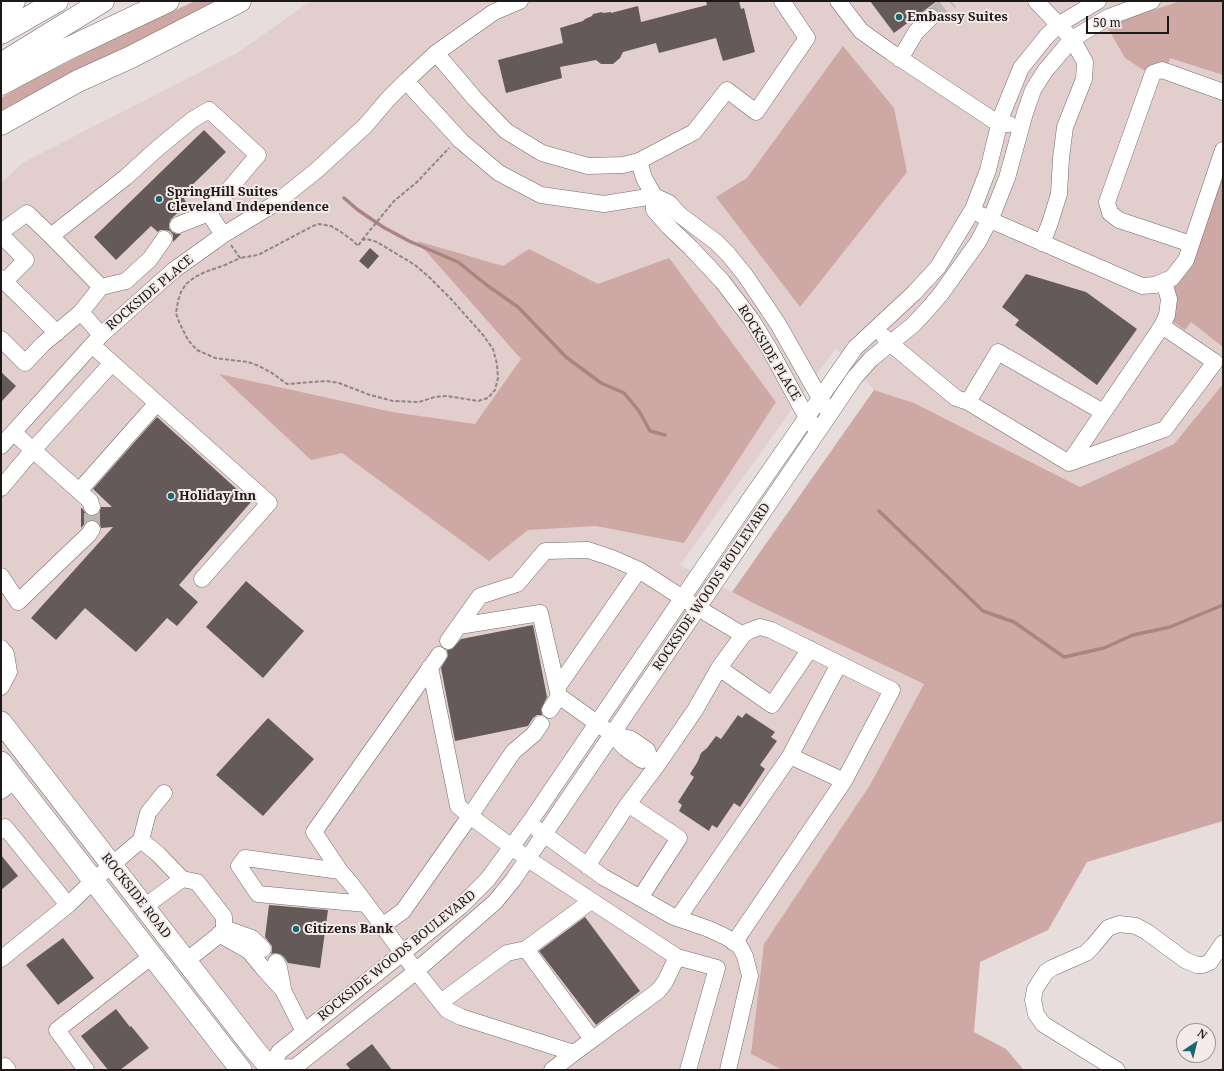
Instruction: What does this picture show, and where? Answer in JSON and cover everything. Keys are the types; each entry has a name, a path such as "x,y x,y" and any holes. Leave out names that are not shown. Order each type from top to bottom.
{"highway":[{"path":"1,9 14,1"},
{"path":"1,33 57,1"},
{"path":"1,64 104,1"},
{"path":"1,84 67,49 168,1"},
{"path":"1,124 78,81 129,58 240,1"},
{"path":"1,140 129,58"}],"main road":[{"name":"ROCKSIDE ROAD","path":"1,722 271,1069"},
{"name":"ROCKSIDE ROAD","path":"1,762 8,785 94,880 241,1070"}],"street":[{"name":"ROCKSIDE PLACE","path":"1,446 96,340 167,276 174,270 226,239 276,203 317,170 365,126 406,81 436,54 494,12 520,1"},
{"path":"436,54 475,99 506,131 542,153 588,166 623,165 639,161 694,132 727,90 756,112 807,38 782,1"},
{"path":"838,1 861,31 900,59 1000,124 1022,124"},
{"path":"1036,1 1072,39 1085,62 1084,79 1065,127 1060,158 1059,194 1042,243"},
{"name":"ROCKSIDE WOODS BOULEVARD","path":"1072,39 1045,71 1033,90 1007,178 990,220 978,242 940,295 913,325 871,359 855,377 513,880 495,902 416,971 295,1067 271,1069 279,1052 461,906 488,879 529,823 855,348 914,293 938,267 973,210 988,170 1001,117 1021,68 1046,37 1058,25 1098,1"},
{"path":"1072,39 1109,18 1145,2"},
{"path":"900,59 916,32 931,17"},
{"path":"1191,244 1119,220 1110,213 1107,202 1153,73 1162,70 1223,92"},
{"path":"406,81 459,138 499,173 541,195 604,204 654,196 669,203 680,215 716,242 737,265 761,297 795,354 819,399 830,415"},
{"path":"51,236 126,177 192,120 209,110 258,155 209,213 178,225"},
{"path":"973,210 990,220 1142,286 1155,285 1172,278 1186,260 1223,150"},
{"name":"ROCKSIDE PLACE","path":"639,161 644,178 654,196 654,210 722,281 751,319 770,350 807,418 818,431"},
{"path":"57,333 3,280 26,260 1,233 26,213 101,287"},
{"path":"209,213 226,239"},
{"path":"1,339 25,363 43,344 81,312 101,287 126,281 150,259 164,239"},
{"path":"701,258 716,242"},
{"path":"150,259 167,276"},
{"path":"1068,463 1162,326 1167,315 1169,299 1164,282"},
{"path":"81,312 96,340 112,363 268,503 202,579"},
{"path":"1068,463 1165,429 1215,362 1162,326"},
{"path":"876,329 891,344 956,398 968,402 1068,463"},
{"path":"968,402 998,352 1103,412"},
{"path":"1,488 33,450 112,363"},
{"path":"79,491 157,402"},
{"path":"14,433 90,501 92,508"},
{"path":"1,576 18,602 89,534 92,529"},
{"path":"448,641 480,596 517,584 545,551 588,550 612,558 639,570 743,635"},
{"path":"550,710 558,692 639,570"},
{"path":"459,626 540,613 558,692 612,734 625,748 642,760 654,761"},
{"path":"587,866 628,804 654,761 695,710 719,668 743,635 749,631 760,627 771,630 892,690 844,781 734,943"},
{"path":"1,648 6,654 9,672 1,687"},
{"path":"719,668 772,705 810,649"},
{"path":"574,1053 461,1017 447,1010 340,871 314,832 434,661 458,806 528,859 677,957 717,968 688,1070"},
{"path":"678,918 790,756 839,664"},
{"path":"382,926 403,911 513,752 534,734 541,724"},
{"path":"790,756 844,781"},
{"path":"3,954 68,905 94,880 141,840 148,813 164,793"},
{"path":"628,804 679,838 640,898"},
{"path":"529,823 603,877 678,918 709,929 739,946 746,956 750,976 728,1070"},
{"path":"1,830 5,827 68,905"},
{"path":"141,840 158,854 182,879 197,882 224,916 221,931 186,961"},
{"path":"340,871 245,858 239,866 258,894 366,904"},
{"path":"144,907 182,879"},
{"path":"441,1002 507,953 526,949 591,901"},
{"path":"1117,1070 1043,1024 1036,1014 1033,1000 1035,989 1046,972 1086,953 1108,928 1119,924 1136,926 1147,932 1184,960 1197,965 1203,965 1210,962 1223,943"},
{"path":"221,931 252,938 263,949"},
{"path":"221,931 249,951 284,990"},
{"path":"526,949 592,1039"},
{"path":"86,1070 57,1030 152,956"},
{"path":"552,1070 658,991 665,982 677,957"},
{"path":"276,962 279,967 284,990 304,1032"},
{"path":"1,1069 5,1066 8,1070"}],"path":[{"path":"362,240 368,239 377,242 409,262 429,277 483,335 493,349 497,364 498,378 495,390 488,398 478,401 447,396 435,397 419,402 393,401 370,395 339,383 314,381 298,384 287,384 260,366 248,362 215,358 197,350 182,330 176,313 181,292 186,284 195,277 240,258 258,255 313,226 319,224 331,226 352,240 358,246 362,240 394,201 424,175 459,138"},
{"path":"226,239 240,258"}],"shaded area":[{"path":"195,1 217,1 102,58 1,117 1,98 119,36"},
{"path":"311,1 1223,1 1223,384 1174,444 1080,487 914,403 874,390 836,348 680,565 757,605 924,684 870,785 751,1054 782,1070 1,1070 1,183 24,162 237,53"},
{"path":"1181,1 1223,1 1223,75 1170,58 1167,66 1154,64 1145,71 1125,58 1106,25"},
{"path":"843,46 894,108 907,172 800,307 716,197 747,178"},
{"path":"1223,166 1223,347 1191,322 1185,330 1172,321 1173,290 1184,271"},
{"path":"417,241 503,266 529,249 598,284 669,258 776,402 684,543 596,526 528,530 489,561 342,453 311,460 219,374 392,412 475,424 521,359"},
{"path":"1223,384 1223,821 1087,862 1048,930 980,962 974,1032 1006,1049 1024,1070 782,1070 751,1054 764,944 870,785 924,684 732,592 874,390 914,403 1080,487 1174,444"}],"building":[{"path":"706,1 739,1 741,9 744,8 755,52 723,61 716,38 659,53 656,43 623,52 620,58 613,64 601,64 596,60 560,67 562,78 506,93 498,60 563,43 560,28 583,21 593,14 602,12 611,13 638,6 641,22 707,5"},
{"name":"Embassy Suites","path":"870,1 937,1 894,33"},
{"name":"SpringHill Suites Cleveland Independence","path":"204,130 226,152 182,195 187,204 171,219 169,224 169,228 172,232 181,234 173,242 173,235 170,231 160,230 158,232 151,226 116,260 94,237"},
{"path":"370,248 379,256 368,269 359,261"},
{"path":"1026,274 1086,292 1137,329 1097,385 1015,325 1019,320 1002,307"},
{"path":"1,372 16,386 1,402"},
{"path":"157,417 251,502 179,585 198,602 177,626 167,618 136,652 85,608 56,640 31,618 113,527 101,528 97,521 92,520 87,521 81,528 81,508 86,514 95,516 99,514 101,507 112,507 93,489"},
{"path":"246,581 304,631 263,678 206,627"},
{"path":"533,625 547,697 541,709 542,715 537,715 533,718 528,726 455,741 441,668 448,656 447,650 452,649 461,639"},
{"path":"746,713 775,732 771,737 777,741 760,765 765,769 740,807 734,803 717,828 712,825 709,831 679,811 682,805 678,802 694,777 690,774 701,753 716,736 721,739 738,715 742,718"},
{"path":"268,718 314,759 263,816 216,775"},
{"path":"1,855 18,876 1,890"},
{"name":"Citizens Bank","path":"269,905 328,910 320,968 288,963 280,954 271,954 272,946 265,937"},
{"path":"585,917 640,991 596,1025 539,951"},
{"path":"63,938 94,978 58,1005 26,965"},
{"path":"116,1009 149,1048 120,1070 108,1070 81,1036"},
{"path":"372,1044 392,1070 351,1070 346,1064"}],"waterway":[{"path":"344,198 358,210 383,227 409,241 458,262 518,307 566,357 601,383 624,393 639,411 650,431 665,435"},
{"path":"879,511 983,611 1014,622 1064,657 1104,648 1133,635 1170,627 1223,605"}],"tunnel":[{"path":"931,17 951,1"},
{"path":"92,507 92,529"}],"place":[{"name":"Embassy Suites","path":"899,17"},
{"name":"SpringHill Suites Cleveland Independence","path":"159,199"},
{"name":"Holiday Inn","path":"171,496"},
{"name":"Citizens Bank","path":"296,929"}]}
